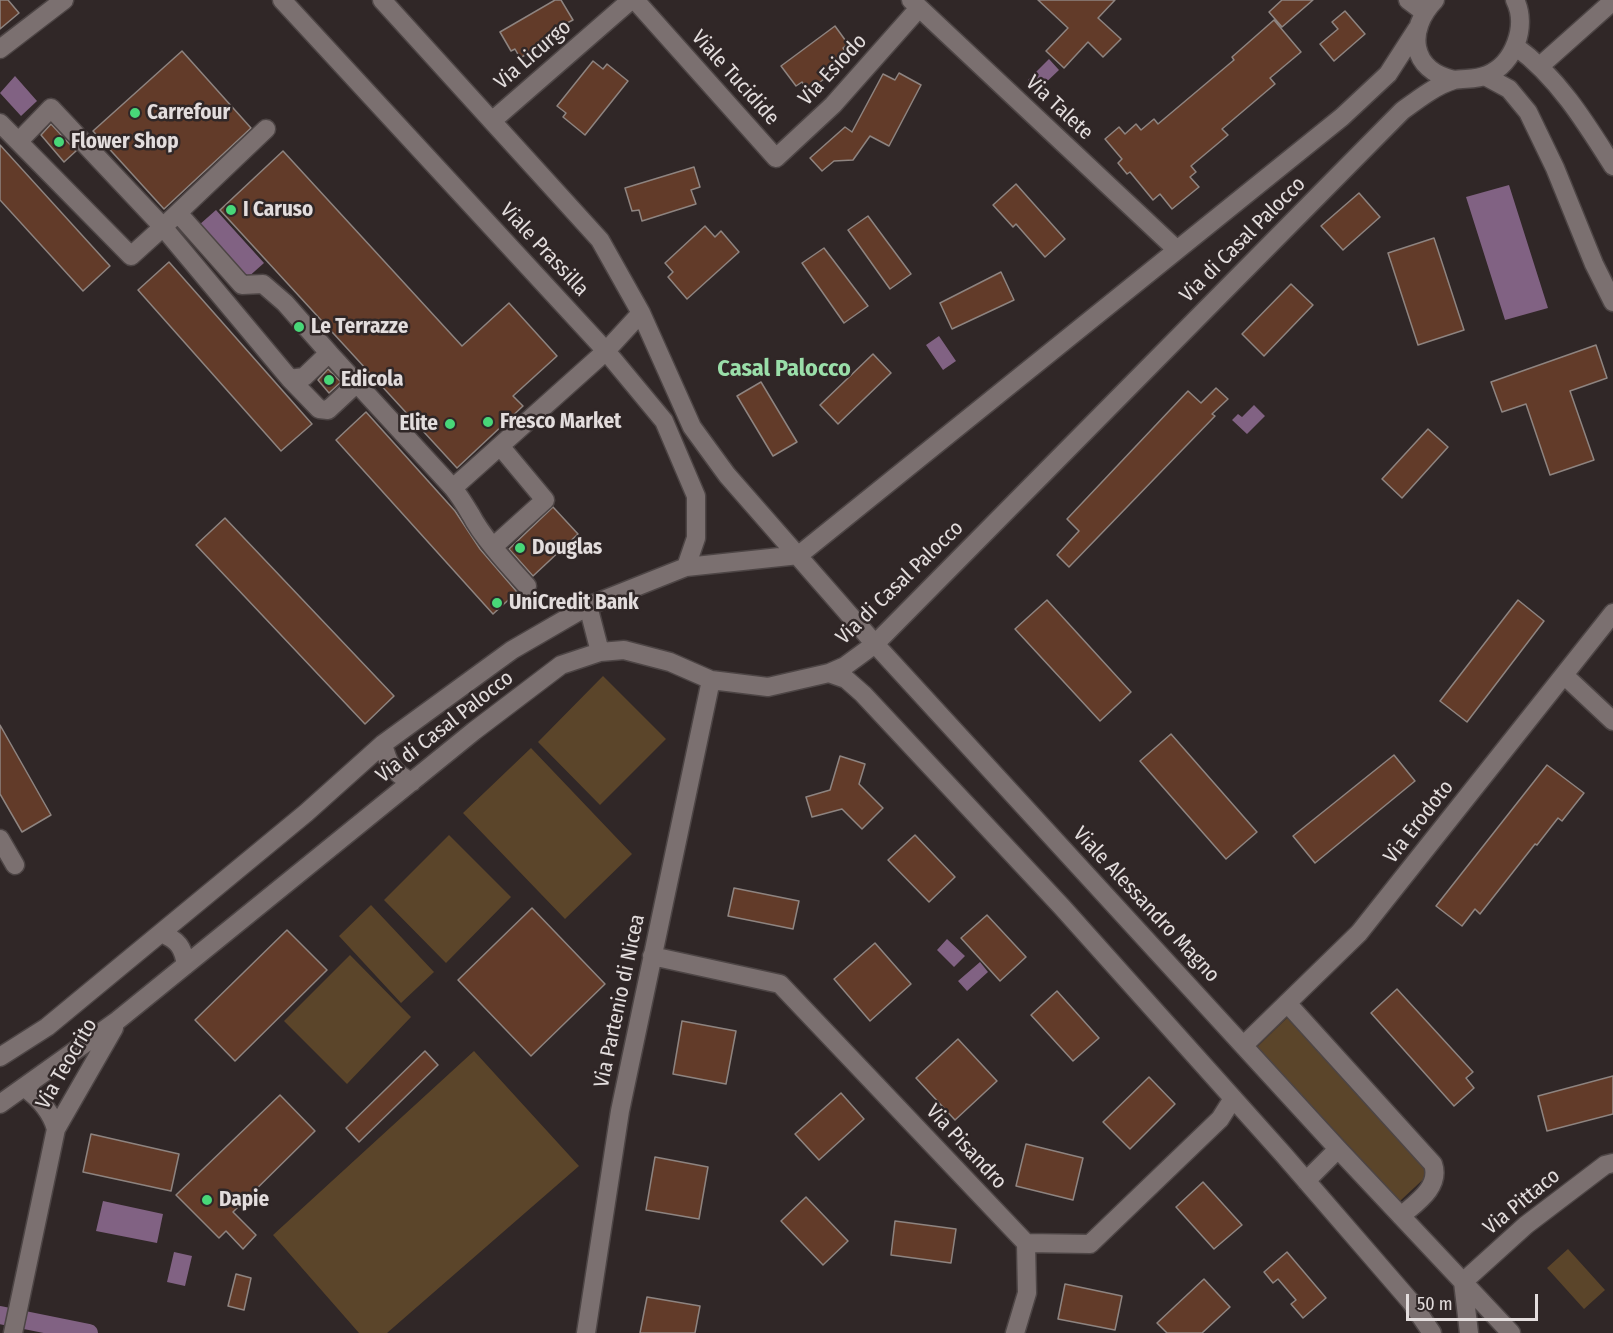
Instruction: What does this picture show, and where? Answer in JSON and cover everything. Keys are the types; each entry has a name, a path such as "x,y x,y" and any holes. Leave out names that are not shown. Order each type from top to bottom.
{"street":[{"path":"0,49 64,0"},
{"name":"Viale Prassilla","path":"282,0 606,351 664,421 696,496 696,538 686,567"},
{"name":"Viale Prassilla","path":"382,0 600,240 641,313 692,427 727,475 799,555"},
{"name":"Via Licurgo","path":"492,121 631,0"},
{"name":"Viale Tucidide","path":"635,0 776,158"},
{"path":"1408,0 1430,6"},
{"path":"1515,0 1520,21 1515,46 1503,64 1485,76 1509,89 1528,112 1555,168 1594,264 1613,302"},
{"path":"1540,66 1613,0"},
{"name":"Via Esiodo","path":"776,158 833,105 915,4"},
{"name":"Via Talete","path":"915,4 1176,249"},
{"name":"Via di Casal Palocco","path":"0,1057 47,1027 306,813 383,744 512,650 588,606 686,567 799,555 1342,117 1388,74 1430,6"},
{"path":"1417,30 1417,46 1422,61 1436,74 1454,80"},
{"path":"1515,46 1540,66 1577,113 1613,166"},
{"name":"Via di Casal Palocco","path":"0,1104 118,1020 412,782 561,665 600,652 624,650 670,662 711,680 768,687 829,673 845,666 875,644 1402,111 1421,97 1454,80 1485,76"},
{"path":"18,141 51,108 162,227 290,380 319,409 328,410 357,383"},
{"path":"0,123 131,256 266,129"},
{"path":"178,213 242,285 263,284 285,303 468,505 471,515 527,586"},
{"path":"453,488 606,351 641,313"},
{"path":"290,380 304,377 330,353"},
{"path":"494,546 545,500 500,446"},
{"name":"Viale Alessandro Magno","path":"799,555 875,644 1338,1149 1511,1333"},
{"path":"588,606 600,652"},
{"name":"Via Erodoto","path":"1244,1044 1364,927 1613,613"},
{"path":"829,673 846,679 863,694 1062,907 1306,1181 1411,1302 1432,1333"},
{"path":"1564,675 1613,721"},
{"name":"Via Partenio di Nicea","path":"586,1333 620,1111 711,680"},
{"path":"383,744 388,764 398,775 412,782"},
{"path":"0,839 15,865"},
{"path":"161,933 175,939 184,950 186,965"},
{"name":"Via Pisandro","path":"652,956 780,984 1026,1243"},
{"path":"1287,1004 1433,1164 1435,1173 1431,1186 1401,1216"},
{"name":"Via Teocrito","path":"13,1333 56,1129 118,1020"},
{"name":"Via Teocrito","path":"25,1088 36,1096 52,1116 56,1129"},
{"path":"1015,1333 1027,1293 1026,1243 1090,1244 1220,1119 1232,1100"},
{"path":"1306,1181 1338,1149"},
{"name":"Via Pittaco","path":"1463,1281 1526,1225 1605,1165 1613,1163"},
{"path":"1463,1281 1469,1333"}],"shaded area":[{"path":"1049,59 1059,70 1038,90 1028,80"},
{"path":"15,76 37,101 21,116 0,93"},
{"path":"1509,185 1548,308 1505,320 1466,197"},
{"path":"216,210 264,263 246,279 199,225"},
{"path":"939,336 956,361 943,370 926,345"},
{"path":"1254,405 1265,416 1247,434 1232,420 1238,414 1242,417"},
{"path":"603,676 666,739 600,805 538,742"},
{"path":"531,748 632,854 565,919 463,813"},
{"path":"449,835 511,897 446,963 384,900"},
{"path":"371,905 434,972 401,1003 339,936"},
{"path":"947,939 965,956 954,967 937,950"},
{"path":"350,955 411,1017 347,1084 284,1021"},
{"path":"980,962 988,972 967,991 958,981"},
{"path":"1287,1018 1430,1173 1400,1201 1257,1047"},
{"path":"474,1051 579,1166 387,1333 359,1333 273,1235"},
{"path":"103,1201 163,1214 157,1243 96,1231"},
{"path":"1568,1249 1605,1290 1584,1309 1547,1268"},
{"path":"174,1252 192,1256 185,1286 167,1282"}],"building":[{"path":"0,0 8,0 19,13 0,29"},
{"path":"555,0 561,0 573,20 565,24 568,30 520,58 515,49 511,51 500,32"},
{"path":"1038,0 1115,0 1098,18 1121,39 1103,57 1088,42 1064,68 1046,51 1068,28"},
{"path":"1282,0 1313,0 1282,27 1269,12"},
{"path":"1345,11 1365,34 1334,61 1320,44 1338,29 1332,22"},
{"path":"1274,20 1301,52 1270,78 1275,84 1222,129 1228,135 1191,166 1196,172 1190,177 1199,187 1172,209 1160,194 1153,200 1130,172 1127,174 1118,163 1122,159 1105,139 1119,127 1125,134 1136,124 1141,130 1154,119 1158,124 1234,60 1232,57"},
{"path":"835,26 848,44 843,48 851,59 808,91 802,82 796,86 781,66"},
{"path":"182,51 251,128 164,209 93,131"},
{"path":"593,61 603,69 607,64 628,81 585,135 563,117 566,113 557,106"},
{"path":"899,73 921,85 889,146 870,136 853,160 834,161 822,171 810,158 845,127 852,132 883,74 895,80"},
{"name":"Flower Shop","path":"51,124 76,151 64,162 41,135"},
{"path":"0,145 110,266 83,291 0,200"},
{"path":"283,151 462,346 509,303 557,356 513,396 523,406 457,468 220,210"},
{"path":"694,167 700,187 691,190 696,204 642,221 639,210 632,211 625,188"},
{"path":"1016,184 1065,239 1045,257 1016,224 1013,227 993,205"},
{"path":"1359,193 1380,217 1343,250 1321,226"},
{"path":"868,216 911,274 890,289 848,230"},
{"path":"705,226 715,237 721,231 739,252 687,299 668,277 673,272 665,263"},
{"path":"1434,238 1464,330 1418,345 1388,253"},
{"path":"824,248 868,306 844,323 802,263"},
{"path":"169,262 312,424 281,451 138,290"},
{"path":"1001,272 1014,300 952,329 940,303"},
{"path":"1291,284 1313,305 1264,356 1242,334"},
{"path":"1596,345 1607,378 1570,391 1594,460 1550,475 1526,404 1502,412 1491,382"},
{"path":"873,354 891,373 838,424 820,405"},
{"name":"Edicola","path":"328,369 341,382 329,393 318,380"},
{"path":"761,382 797,442 773,456 737,396"},
{"path":"1216,388 1228,399 1212,414 1215,416 1069,567 1057,555 1079,531 1067,519 1188,391 1201,403"},
{"path":"366,412 455,511 480,549 517,592 493,614 336,440"},
{"path":"1428,429 1448,447 1402,498 1382,479"},
{"path":"553,507 578,534 533,576 509,549"},
{"path":"225,518 394,696 365,724 196,545"},
{"path":"1047,600 1131,692 1100,721 1015,629"},
{"path":"1518,600 1544,621 1467,722 1440,701"},
{"path":"0,725 51,815 22,832 0,794"},
{"path":"1171,734 1257,832 1226,859 1140,761"},
{"path":"1394,755 1415,781 1315,863 1293,836"},
{"path":"840,756 865,764 859,784 883,808 862,829 842,809 812,817 806,797 830,790"},
{"path":"1547,765 1584,793 1562,821 1558,818 1537,845 1535,844 1480,914 1475,909 1462,926 1436,906"},
{"path":"915,835 955,877 929,902 888,860"},
{"path":"734,888 799,901 793,929 728,916"},
{"path":"532,908 605,984 531,1056 458,980"},
{"path":"987,915 1026,957 1000,981 961,938"},
{"path":"287,930 327,970 235,1061 195,1020"},
{"path":"875,943 911,984 870,1021 834,979"},
{"path":"1397,989 1473,1072 1466,1078 1474,1088 1454,1106 1371,1013"},
{"path":"1057,991 1099,1038 1073,1061 1031,1015"},
{"path":"682,1021 736,1031 726,1084 673,1074"},
{"path":"958,1039 997,1081 955,1120 916,1078"},
{"path":"425,1051 438,1065 359,1142 346,1128"},
{"path":"1613,1076 1613,1114 1547,1131 1538,1096"},
{"path":"1149,1077 1175,1104 1130,1149 1103,1122"},
{"path":"841,1093 864,1119 819,1160 795,1134"},
{"path":"280,1095 315,1131 233,1212 256,1235 243,1249 226,1231 219,1238 176,1195"},
{"path":"91,1134 179,1154 171,1191 83,1172"},
{"path":"1026,1144 1083,1158 1073,1200 1016,1186"},
{"path":"655,1157 708,1167 699,1219 646,1210"},
{"path":"1203,1182 1242,1225 1214,1249 1176,1207"},
{"path":"806,1197 848,1241 823,1265 781,1221"},
{"path":"895,1221 956,1229 951,1263 891,1255"},
{"path":"1287,1252 1326,1298 1303,1318 1291,1304 1296,1300 1278,1279 1273,1283 1264,1272"},
{"path":"236,1274 251,1278 244,1310 228,1306"},
{"path":"1204,1279 1230,1307 1202,1333 1167,1333 1157,1323"},
{"path":"1065,1284 1122,1296 1115,1330 1058,1319"},
{"path":"647,1297 700,1306 695,1333 640,1333"}],"waterway":[{"path":"0,1315 89,1333"}],"place":[{"name":"Carrefour","path":"135,113"},
{"name":"Flower Shop","path":"59,142"},
{"name":"I Caruso","path":"231,210"},
{"name":"Le Terrazze","path":"299,327"},
{"name":"Edicola","path":"329,380"},
{"name":"Fresco Market","path":"488,422"},
{"name":"Elite","path":"450,424"},
{"name":"Douglas","path":"520,548"},
{"name":"UniCredit Bank","path":"497,603"},
{"name":"Dapie","path":"207,1200"}],"district":[{"name":"Casal Palocco","path":"784,369"}]}
